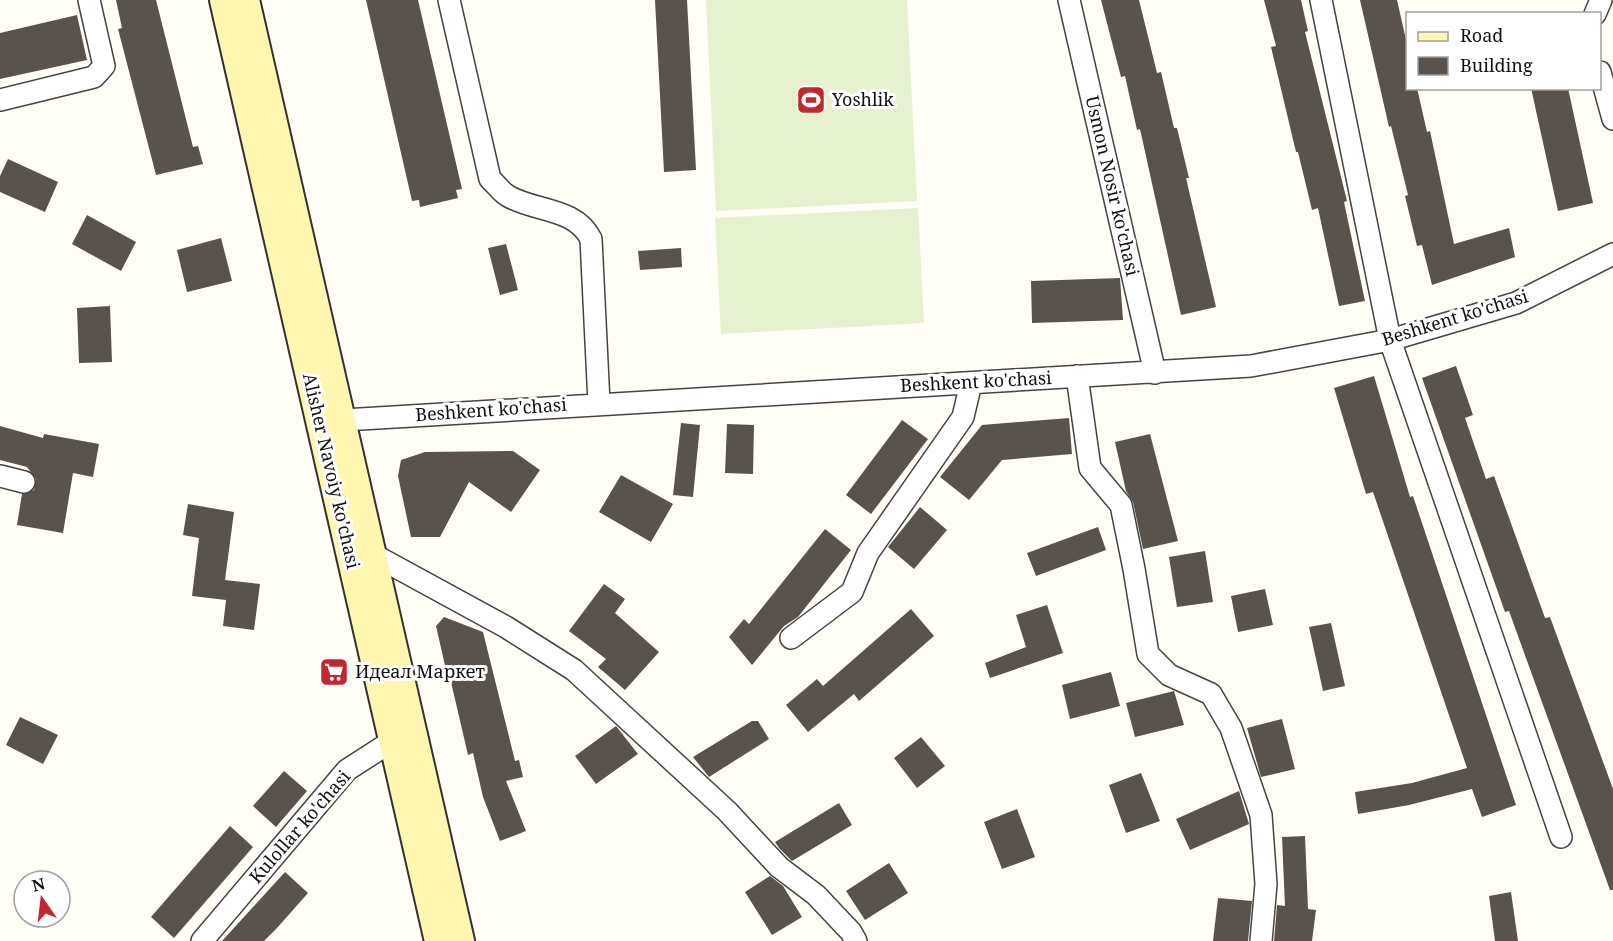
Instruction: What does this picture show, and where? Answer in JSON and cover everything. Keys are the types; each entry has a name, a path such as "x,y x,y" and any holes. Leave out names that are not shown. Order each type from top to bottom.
{"main road":[{"name":"Alisher Navoiy ko'chasi","path":"224,0 331,420"},
{"name":"Alisher Navoiy ko'chasi","path":"245,0 331,420 403,739 439,941"},
{"name":"Alisher Navoiy ko'chasi","path":"403,739 460,941"}],"street":[{"path":"0,100 94,77 104,66 89,0"},
{"path":"449,0 490,179 507,196 571,218 586,229 591,239 599,403"},
{"name":"Usmon Nosir ko'chasi","path":"1069,0 1155,373"},
{"path":"1321,0 1390,340 1561,837"},
{"path":"1601,79 1613,119"},
{"name":"Beshkent ko'chasi","path":"331,420 1251,366 1390,340 1515,303 1613,254"},
{"path":"1077,376 1090,468 1121,505 1148,654 1169,675 1211,693 1231,728 1261,815 1266,884 1261,941"},
{"path":"791,638 852,592 868,553 963,417 970,383"},
{"path":"0,476 24,482"},
{"path":"360,548 506,627 574,670 711,795 779,867 816,895 856,941"},
{"name":"Kulollar ko'chasi","path":"202,941 347,770 403,739"}],"green space":[{"name":"Yoshlik","path":"706,0 907,0 917,201 716,211"},
{"path":"918,208 924,323 721,334 715,218"}],"building":[{"path":"116,0 156,0 193,147 198,146 203,164 156,175 118,29 122,28"},
{"path":"366,0 418,0 462,189 456,190 458,198 420,207 419,200 412,201"},
{"path":"655,0 687,0 696,170 664,172"},
{"path":"1101,0 1139,0 1157,73 1161,72 1174,128 1177,128 1189,178 1186,178 1216,307 1181,315 1140,129 1137,130 1125,76 1121,77"},
{"path":"1264,0 1301,0 1308,31 1305,32 1347,201 1344,202 1365,301 1339,306 1318,208 1312,210 1298,152 1296,152 1271,47 1276,46"},
{"path":"1360,0 1397,0 1406,40 1406,90 1417,90 1427,132 1430,131 1454,244 1509,228 1515,257 1432,285 1422,245 1417,246 1405,196 1408,195 1391,126 1389,127"},
{"path":"77,15 87,60 0,79 0,33"},
{"path":"1531,90 1568,90 1593,203 1558,211"},
{"path":"8,159 58,182 45,212 0,192 0,176"},
{"path":"87,215 136,242 121,271 72,244"},
{"path":"221,238 232,281 187,292 177,250"},
{"path":"506,244 518,290 500,295 488,248"},
{"path":"681,248 682,267 640,270 638,251"},
{"path":"1120,278 1123,320 1032,323 1031,281"},
{"path":"110,306 112,362 79,363 77,308"},
{"path":"1456,366 1473,415 1465,418 1486,479 1494,476 1545,618 1550,617 1613,789 1613,890 1610,890 1509,611 1505,612 1422,378"},
{"path":"1374,376 1410,497 1413,496 1516,805 1482,817 1472,789 1409,805 1358,814 1355,792 1412,783 1467,768 1373,492 1366,494 1334,388"},
{"path":"1069,418 1072,454 1002,460 969,500 940,477 982,425"},
{"path":"902,420 928,439 871,514 846,495"},
{"path":"681,423 700,425 693,497 673,495"},
{"path":"727,424 754,425 753,474 725,473"},
{"path":"0,426 43,438 44,434 99,444 93,477 73,473 63,533 17,525 22,494 34,490 36,479 27,467 0,460"},
{"path":"1150,434 1178,541 1143,549 1133,502 1126,491 1115,442"},
{"path":"513,451 540,470 511,512 469,482 440,537 411,537 398,476 401,460 425,452"},
{"path":"621,475 673,504 651,542 599,512"},
{"path":"188,504 234,512 225,580 260,584 254,630 223,626 226,600 192,596 199,538 183,535"},
{"path":"920,507 947,530 914,569 888,547"},
{"path":"1098,527 1106,550 1036,576 1027,553"},
{"path":"825,529 851,550 798,617 784,626 752,665 729,637 744,619 749,624"},
{"path":"1205,551 1213,602 1177,607 1169,557"},
{"path":"604,584 625,599 615,613 659,652 625,690 598,667 606,659 569,631"},
{"path":"1265,589 1273,625 1238,632 1231,596"},
{"path":"1047,605 1063,653 990,678 985,663 1026,647 1016,615"},
{"path":"911,609 934,636 859,701 854,694 808,732 786,705 817,679 823,686"},
{"path":"444,617 483,632 515,761 519,760 523,777 506,781 526,831 500,841 483,797 473,753 468,755 451,682 449,683 436,626"},
{"path":"1331,623 1345,686 1323,691 1309,627"},
{"path":"1111,672 1120,706 1070,719 1062,685"},
{"path":"1174,691 1184,725 1135,737 1126,703"},
{"path":"20,717 58,735 43,764 6,745"},
{"path":"1282,719 1295,769 1261,777 1247,728"},
{"path":"752,721 758,721 769,739 709,777 693,757"},
{"path":"616,726 638,754 596,784 575,756"},
{"path":"921,737 945,766 917,788 894,758"},
{"path":"284,771 307,791 276,827 253,806"},
{"path":"1141,773 1160,821 1126,833 1109,785"},
{"path":"1239,791 1249,824 1190,850 1176,819"},
{"path":"839,803 852,825 792,861 779,848 775,842"},
{"path":"1017,809 1035,857 1002,869 984,822"},
{"path":"230,826 253,847 174,938 151,917"},
{"path":"1305,836 1308,909 1316,910 1312,941 1274,941 1277,905 1285,906 1282,837"},
{"path":"889,863 908,893 865,920 846,891"},
{"path":"285,872 308,893 277,928 264,941 222,941"},
{"path":"770,876 783,886 802,917 772,935 745,892"},
{"path":"1511,892 1518,941 1495,941 1489,896"},
{"path":"1218,898 1252,901 1248,941 1213,941"}],"place":[{"name":"Yoshlik","path":"811,100"},
{"name":"Идеал Маркет","path":"334,672"}]}
